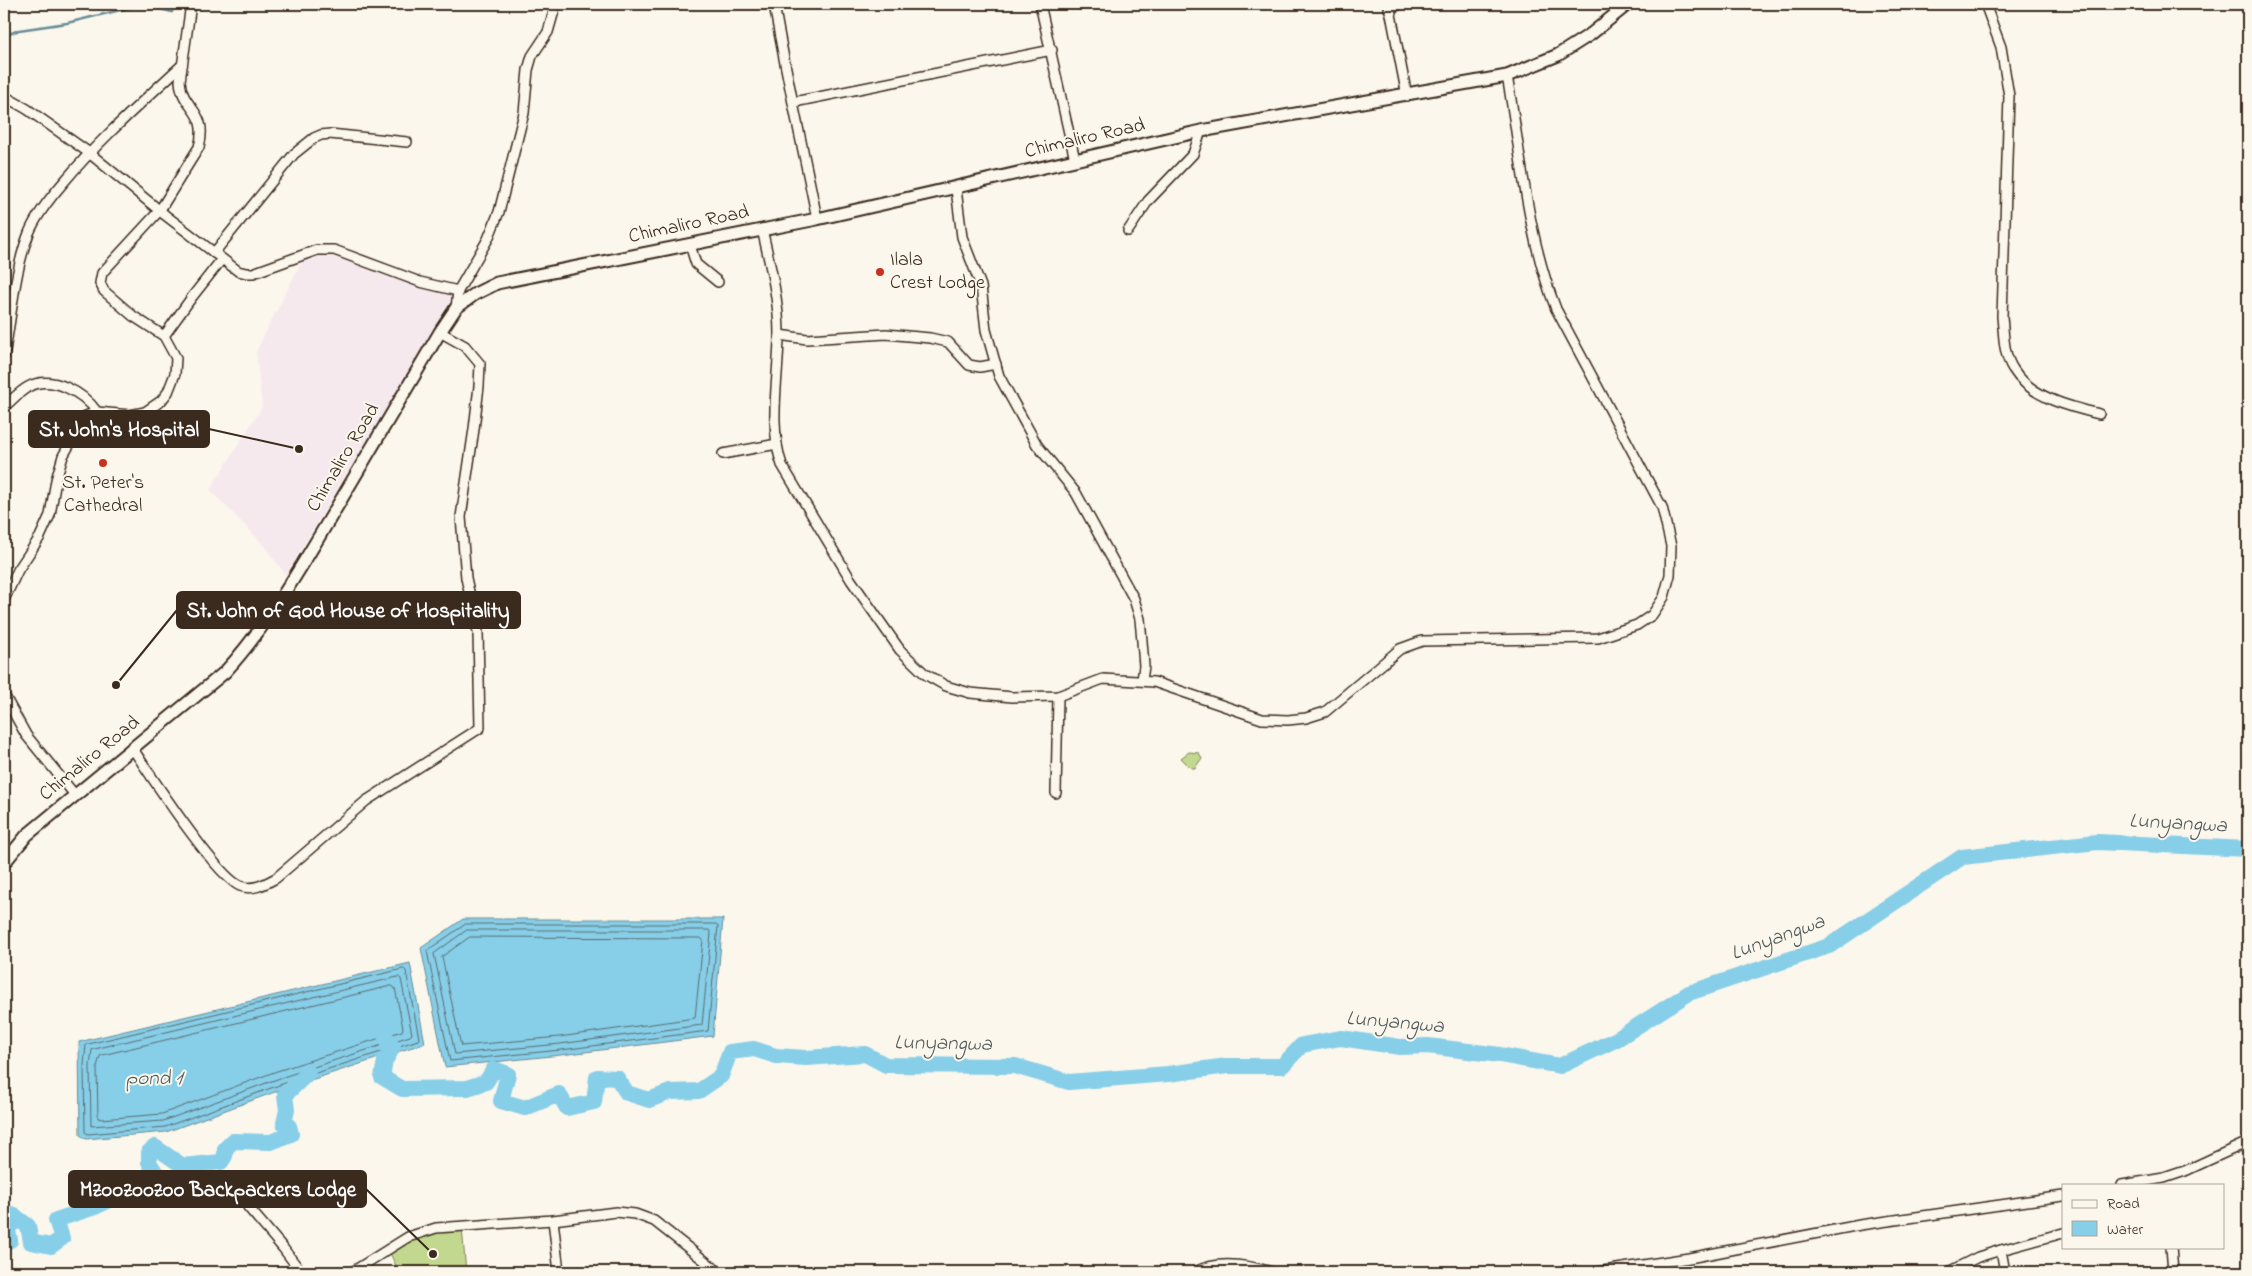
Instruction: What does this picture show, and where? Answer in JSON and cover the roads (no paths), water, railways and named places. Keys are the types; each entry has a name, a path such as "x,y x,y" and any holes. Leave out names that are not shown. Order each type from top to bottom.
{"street":[{"path":"4,600 18,570 40,537 50,516 63,456 86,416 97,412 130,415 145,412 161,401 168,392 175,374 176,358 164,336 133,316 104,291 100,283 102,273 113,259 160,210 196,154 201,138 201,122 180,86 190,4"},
{"path":"456,308 458,291 488,239 499,212 524,113 527,77 532,56 548,32 556,4"},
{"path":"774,4 817,219"},
{"path":"1040,4 1052,50 1075,160"},
{"path":"1400,4 1389,6 1407,96"},
{"name":"Chimaliro Road","path":"4,863 27,835 225,672 265,624 440,332 456,308 475,294 498,283 690,246 762,229 956,189 1201,131 1407,96 1508,76 1558,55 1591,34 1628,4"},
{"path":"1985,4 2001,47 2009,96 2002,317 2004,346 2013,369 2032,388 2057,404 2099,414"},
{"path":"794,102 1052,50"},
{"path":"4,356 20,263 29,234 49,199 88,152 182,65"},
{"path":"762,229 775,292 779,335 776,418 777,444 782,465 851,580 900,650 925,674 946,686 970,693 1012,697 1058,696 1103,679 1142,680 1154,682 1262,719 1288,720 1306,718 1325,712 1400,649 1422,640 1598,638 1637,625 1652,616 1664,597 1670,575 1671,546 1662,507 1556,309 1545,281 1525,186 1508,76"},
{"path":"4,96 27,109 88,152 222,260 246,273 259,271 318,250 334,250 420,282 458,291"},
{"path":"1128,231 1148,201 1194,154 1201,131"},
{"path":"214,253 294,154 314,138 330,134 407,142"},
{"path":"956,189 962,238 981,286 986,330 1002,381 1027,423 1034,439 1076,493 1134,599 1140,619 1144,666 1142,680"},
{"path":"690,246 696,264 718,282"},
{"path":"164,336 222,260"},
{"path":"133,749 215,865 232,881 241,886 251,888 262,886 276,878 366,801 480,728 478,632 466,578 461,517 480,386 480,364 465,346 440,332"},
{"path":"779,335 807,339 886,334 930,338 948,342 963,361 969,365 980,367 996,364"},
{"path":"4,407 29,386 38,383 51,383 78,393 97,412"},
{"path":"723,454 777,444"},
{"path":"4,696 26,734 46,763 75,795"},
{"path":"1056,793 1058,696"},
{"path":"2128,1184 2164,1178 2185,1171 2248,1142"},
{"path":"242,1194 248,1207 301,1272"},
{"path":"1597,1272 1689,1258 1860,1225 2062,1196"},
{"path":"352,1272 408,1237 421,1232 472,1224 553,1220 616,1212 635,1214 654,1221 719,1272"},
{"path":"553,1220 560,1272"},
{"path":"1948,1272 2001,1250 2062,1233"},
{"path":"2171,1248 2173,1272"},
{"path":"2001,1250 2005,1272"},
{"path":"1195,1272 1203,1268 1236,1265 1257,1267 1272,1272"}],"water":[{"path":"463,919 723,919 713,1036 445,1067 421,948"},
{"name":"pond 1","path":"410,963 425,1043 283,1089 166,1132 86,1139 80,1135 79,1042"}],"waterway":[{"path":"4,36 19,30 67,23 145,4"},
{"path":"154,4 160,9 172,12 173,6 180,4"},
{"name":"Lunyangwa","path":"385,1036 393,1047 385,1061 382,1077 402,1089 467,1088 486,1082 494,1069 508,1074 501,1101 525,1108 559,1094 567,1108 594,1102 597,1077 617,1078 627,1093 649,1100 670,1092 699,1091 721,1076 730,1052 754,1049 776,1056 806,1058 865,1054 886,1065 1015,1066 1069,1082 1168,1074 1227,1066 1282,1066 1302,1045 1341,1038 1400,1047 1428,1046 1500,1055 1560,1066 1617,1039 1689,993 1829,946 1962,857 2097,842 2248,849"},
{"name":"Lunyangwa","path":"4,1243 10,1240 7,1226 14,1223 12,1214 28,1226 31,1242 51,1246 62,1238 56,1220 95,1207 139,1186 156,1173 149,1162 149,1152 155,1147 183,1166 221,1162 225,1156 225,1149 233,1141 271,1142 291,1134 289,1126 284,1123 287,1110 285,1095 308,1073 307,1070"}],"place":[{"name":"Ilala Crest Lodge","path":"880,272"},
{"name":"St. John's Hospital","path":"299,449"},
{"name":"St. Peter's Cathedral","path":"103,463"},
{"name":"St. John of God House of Hospitality","path":"116,685"},
{"name":"Mzoozoozoo Backpackers Lodge","path":"433,1254"}]}
